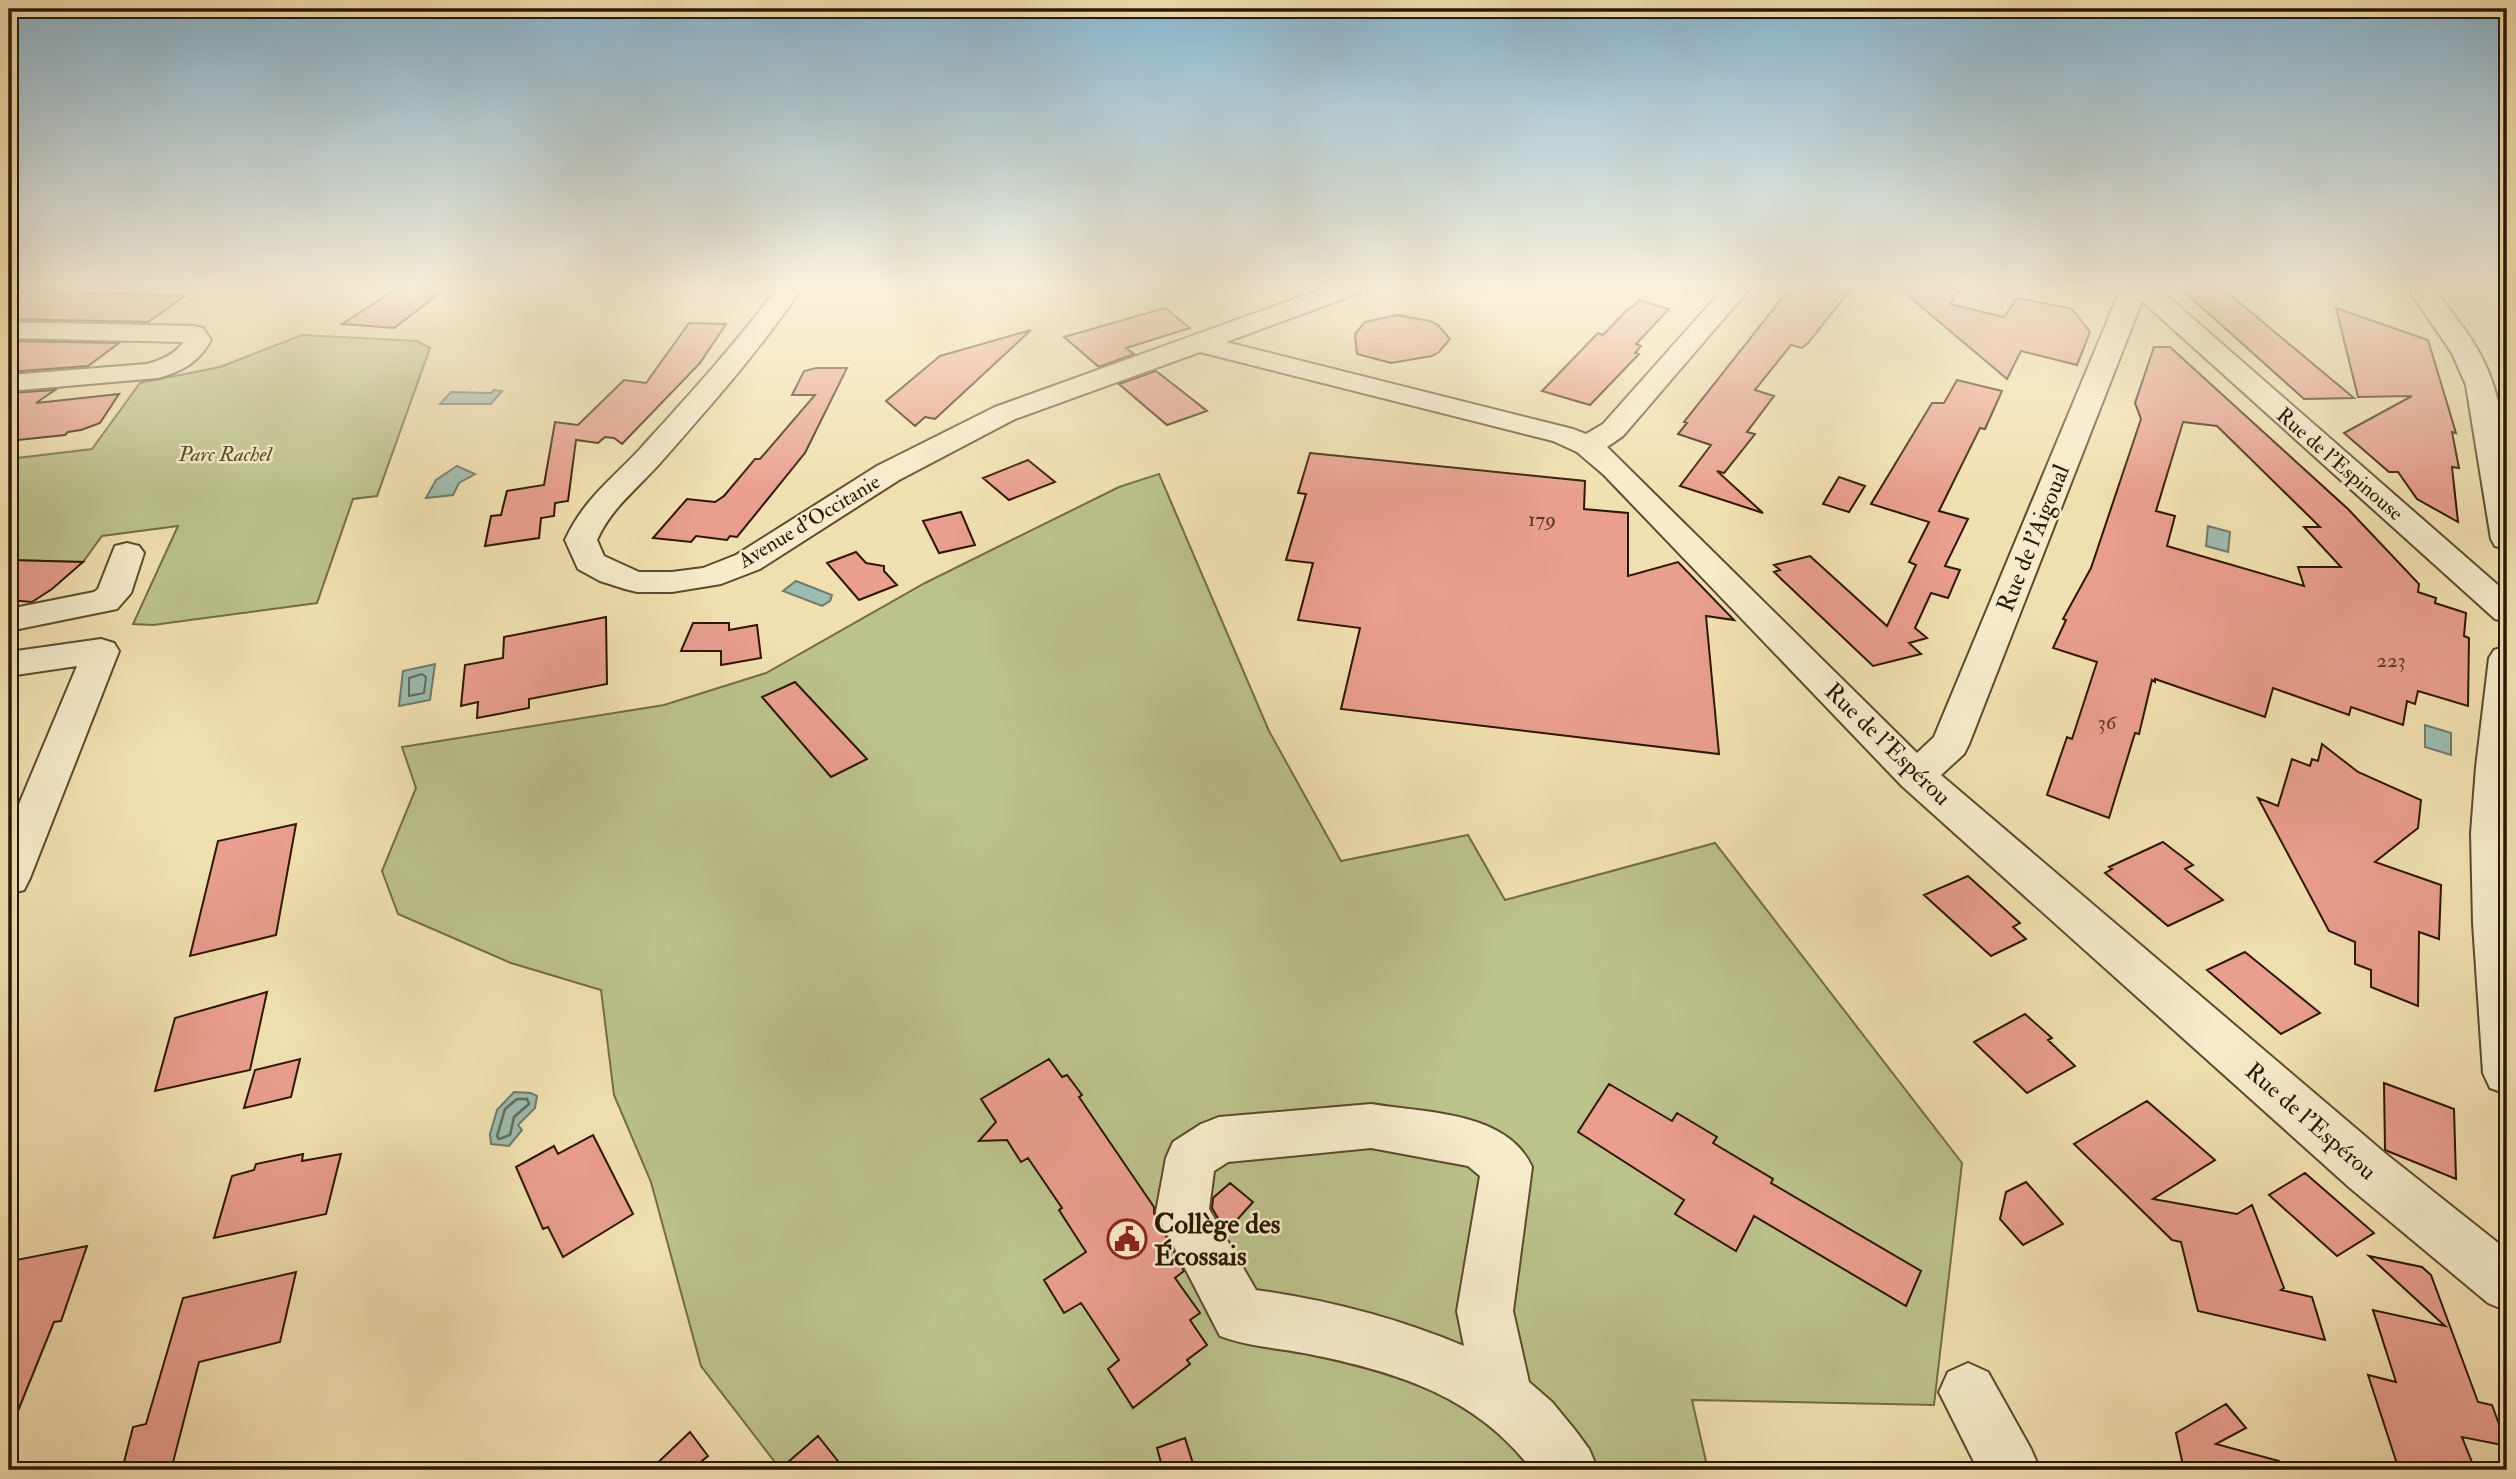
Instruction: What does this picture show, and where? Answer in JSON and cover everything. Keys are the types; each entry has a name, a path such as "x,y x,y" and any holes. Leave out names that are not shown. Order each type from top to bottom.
{"street":[{"path":"9,383 148,372 171,366 183,357"},
{"name":"Avenue d'Occitanie","path":"737,357 648,458 592,516 581,540 590,562 612,574 637,582 673,583 709,577 748,562 888,473 1005,413 1165,357"},
{"name":"Rue de l'Espérou","path":"1254,357 1563,435 1588,446 1615,469 1916,776 2368,1171 2507,1284"},
{"path":"1588,446 1613,430 1677,357"},
{"name":"Rue de l'Aigoual","path":"1916,776 1950,744 2106,357"},
{"name":"Rue de l'Espinouse","path":"2220,357 2507,611"},
{"path":"2468,357 2480,385 2507,539"},
{"path":"2489,357 2502,377 2507,401"},
{"path":"9,620 105,601 114,593 127,553"},
{"path":"9,664 101,651 9,878"},
{"path":"2507,658 2498,726 2492,834 2507,1073"},
{"path":"1504,1399 1485,1311 1507,1167 1481,1145 1371,1126 1219,1140 1191,1158 1182,1212 1240,1316 1295,1323 1430,1358 1504,1399 1545,1437 1568,1470"},
{"path":"1968,1392 2010,1470"}],"green space":[{"name":"Parc Rachel","path":"246,357 427,357 377,496 353,499 317,603 153,625 133,624 178,526 102,536 83,562 9,560 9,459 92,449 140,383 220,367"},
{"path":"1159,474 1269,731 1341,861 1468,835 1505,900 1715,843 1962,1163 1934,1405 1692,1400 1708,1470 781,1470 701,1366 651,1182 614,1095 601,990 511,963 398,914 382,871 416,788 402,747 664,705 766,673 925,583 1119,487"}],"water":[{"path":"494,390 502,391 491,404 440,404 451,392 491,393"},
{"path":"457,466 475,474 459,483 453,495 426,498 436,480"},
{"path":"2208,526 2230,532 2228,552 2206,546"},
{"path":"796,581 832,595 830,601 822,606 783,591"},
{"path":"435,664 430,700 399,706 403,671"},
{"path":"2425,725 2451,733 2451,755 2425,747"},
{"path":"514,1092 537,1096 535,1108 518,1125 522,1130 509,1146 491,1144 490,1134 497,1110"}],"building":[{"path":"9,357 100,357 88,366 9,372"},
{"path":"665,357 704,357 622,444 614,438 605,437 598,443 576,440 568,501 555,503 554,516 541,518 539,538 485,546 491,516 501,515 507,491 544,485 555,422 578,425 624,380 646,383"},
{"path":"939,357 1002,357 935,419 925,417 915,426 886,401"},
{"path":"1087,357 1126,357 1099,367"},
{"path":"1368,357 1426,357 1391,363"},
{"path":"1575,357 1636,357 1590,405 1542,391"},
{"path":"1735,357 1781,357 1755,390 1774,396 1747,432 1755,434 1724,473 1717,471 1763,513 1680,486 1711,445 1678,434 1687,423 1684,422"},
{"path":"1981,357 2018,357 2007,379"},
{"path":"2045,357 2080,357 2077,365"},
{"path":"2151,357 2181,357 2348,509 2419,584 2418,592 2436,598 2435,603 2466,613 2464,636 2469,638 2468,706 2418,691 2415,704 2407,701 2403,725 2351,707 2349,715 2273,688 2265,717 2155,679 2155,682 2152,680 2139,734 2135,733 2109,818 2047,795 2067,737 2072,739 2097,662 2053,648 2066,620 2063,619 2091,568 2141,419 2135,403","holes":["2183,422 2217,426 2320,527 2304,527 2341,567 2298,567 2304,586 2167,546 2175,516 2156,511"]},
{"path":"2257,357 2305,357 2354,398 2304,399"},
{"path":"2348,357 2433,357 2456,433 2452,432 2459,468 2452,467 2458,522 2417,499 2398,472 2389,472 2344,433 2412,396 2358,397"},
{"path":"816,368 847,368 805,453 737,537 730,536 727,540 696,536 691,542 653,538 687,499 715,502 724,496 755,459 760,459 815,395 792,395 804,371"},
{"path":"1156,371 1207,411 1167,425 1119,384"},
{"path":"1957,380 2002,391 1985,429 1980,428 1939,511 1968,519 1945,566 1960,570 1948,598 1931,593 1915,628 1927,638 1909,643 1921,654 1873,666 1774,572 1780,570 1774,565 1810,556 1887,626 1916,565 1909,562 1929,522 1871,504 1932,403 1944,403"},
{"path":"55,390 36,403 119,394 100,423 65,435 9,441 9,393"},
{"path":"1310,453 1585,481 1584,509 1628,513 1628,576 1678,562 1734,620 1706,616 1719,754 1341,709 1360,628 1298,620 1313,563 1286,560 1306,494 1298,493"},
{"path":"1028,460 1055,482 1009,500 983,478"},
{"path":"1839,477 1865,486 1849,512 1823,504"},
{"path":"961,512 975,545 939,553 923,521"},
{"path":"856,552 866,563 884,566 884,571 897,585 859,600 827,563"},
{"path":"9,560 83,562 52,589 32,602 9,600"},
{"path":"606,617 607,684 529,699 529,708 477,718 478,702 461,706 465,665 503,658 504,637"},
{"path":"693,623 729,623 729,630 757,625 761,658 721,665 721,651 681,651"},
{"path":"795,682 867,759 831,777 762,697"},
{"path":"2322,744 2358,772 2421,800 2418,828 2375,862 2441,885 2439,939 2419,932 2418,1006 2371,987 2371,970 2355,964 2355,942 2329,931 2258,798 2278,806 2292,759 2310,766 2312,759 2318,761"},
{"path":"296,824 276,935 190,956 218,841"},
{"path":"2163,842 2193,865 2185,869 2223,900 2168,926 2105,873 2112,869 2109,867"},
{"path":"1968,876 2020,923 2013,927 2026,939 1991,956 1924,895"},
{"path":"2245,952 2320,1013 2281,1034 2207,970"},
{"path":"267,992 250,1070 155,1091 175,1018"},
{"path":"2025,1014 2052,1038 2048,1040 2075,1066 2027,1093 1974,1042"},
{"path":"300,1059 291,1097 244,1108 255,1070"},
{"name":"Collège des Écossais","path":"1049,1059 1062,1077 1067,1075 1082,1095 1079,1097 1154,1207 1154,1213 1184,1271 1175,1278 1200,1313 1190,1320 1207,1345 1187,1360 1190,1364 1133,1408 1108,1369 1119,1360 1081,1303 1064,1313 1044,1280 1086,1252 1059,1210 1062,1208 1028,1158 1021,1162 1007,1140 979,1141 996,1122 981,1099"},
{"path":"2384,1083 2454,1109 2456,1179 2385,1150"},
{"path":"1609,1084 1672,1121 1677,1113 1717,1137 1713,1143 1773,1179 1771,1183 1921,1271 1906,1306 1754,1216 1736,1251 1675,1214 1684,1200 1578,1132"},
{"path":"2147,1101 2215,1160 2153,1199 2237,1214 2252,1205 2284,1288 2281,1290 2312,1297 2325,1340 2198,1311 2181,1242 2172,1240 2074,1144"},
{"path":"593,1135 633,1214 563,1257 548,1227 543,1229 516,1167 554,1146 558,1154"},
{"path":"303,1154 302,1161 341,1154 326,1214 214,1238 232,1176 254,1170 256,1164"},
{"path":"2305,1173 2374,1233 2337,1256 2269,1195"},
{"path":"2026,1182 2063,1224 2023,1245 2000,1219 2006,1192"},
{"path":"1230,1183 1253,1202 1226,1232 1212,1208 1213,1198"},
{"path":"87,1246 61,1321 54,1322 9,1433 9,1278 16,1260"},
{"path":"2369,1256 2422,1267 2431,1275 2478,1402 2492,1405 2507,1446 2462,1437 2475,1470 2399,1470 2368,1375 2396,1382 2373,1310 2445,1326"},
{"path":"296,1272 280,1342 199,1362 171,1470 122,1470 133,1427 146,1424 183,1298"},
{"path":"2226,1404 2246,1428 2216,1444 2279,1461 2278,1470 2184,1470 2176,1433"},
{"path":"690,1432 708,1456 691,1470 650,1470"},
{"path":"818,1436 845,1470 779,1470"},
{"path":"1185,1438 1195,1470 1163,1470 1157,1448"}],"place":[{"name":"Collège des Écossais","path":"1127,1239"}]}
